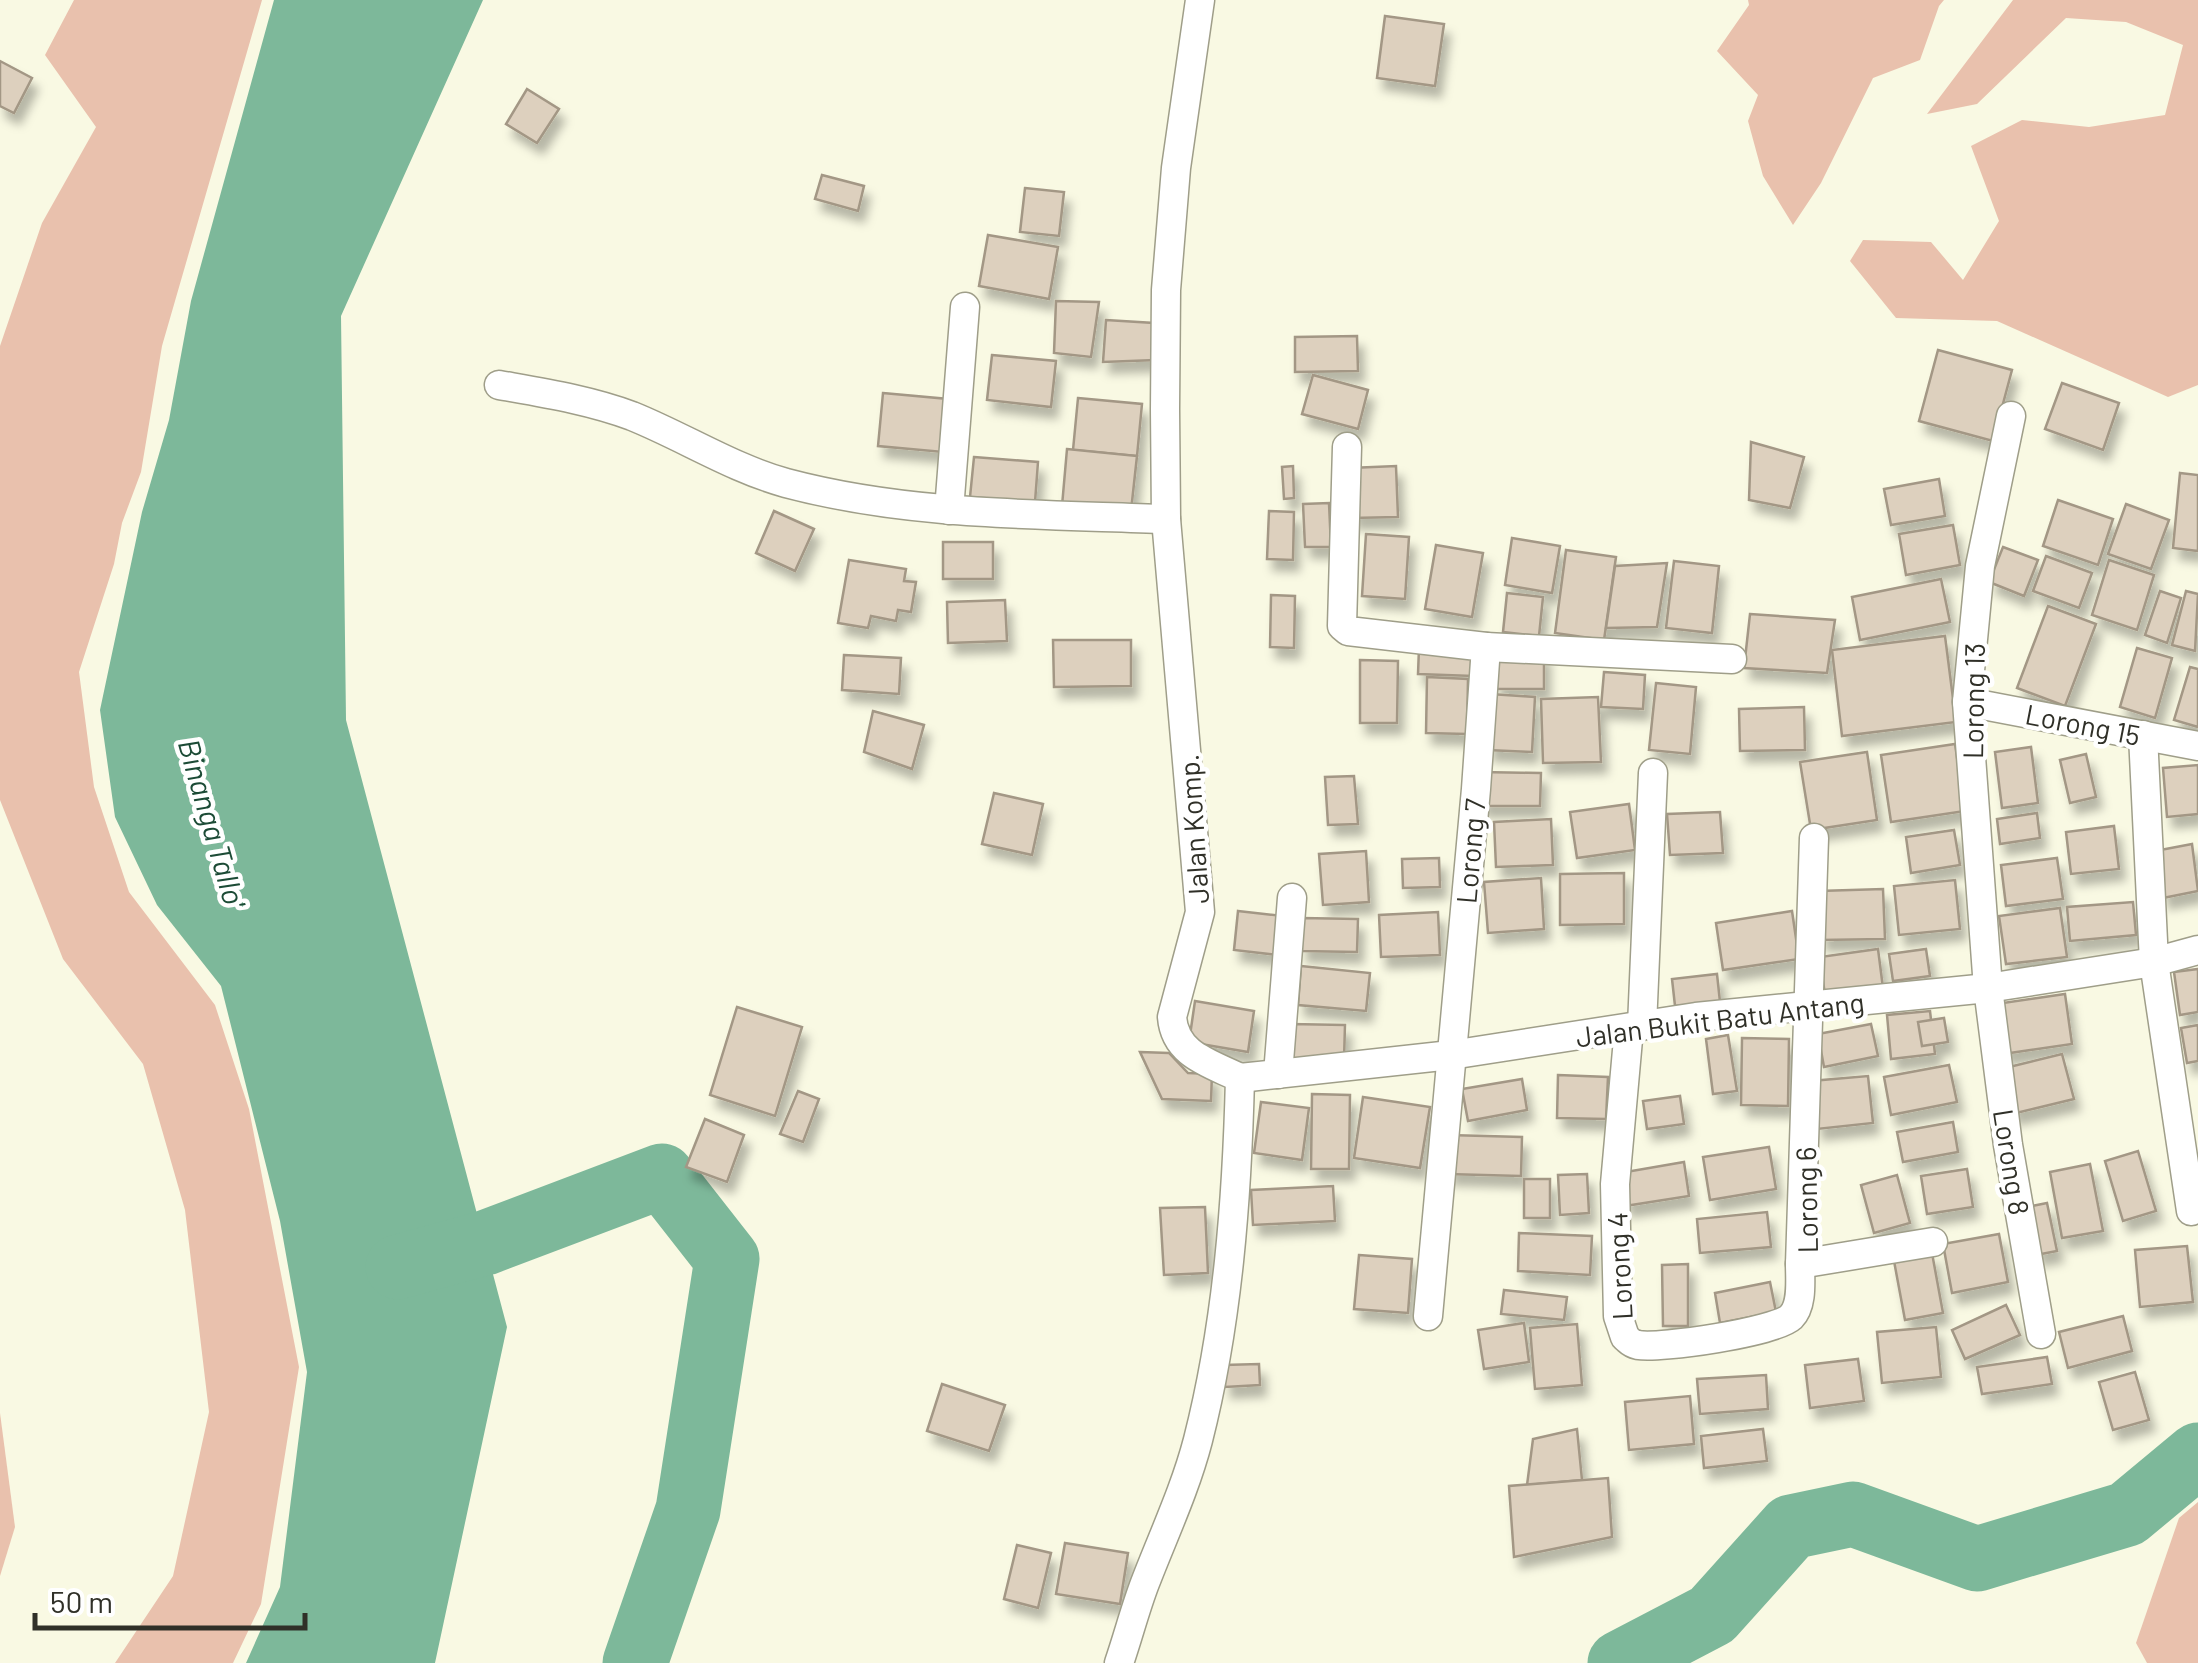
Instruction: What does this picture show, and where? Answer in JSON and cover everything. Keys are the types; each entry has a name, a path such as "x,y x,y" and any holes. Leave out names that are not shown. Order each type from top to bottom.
{"street":[{"name":"Jalan Komp.","path":"1200,0 1176,168 1166,290 1166,519 1200,892 1196,933 1172,1017 1179,1044 1240,1078"},
{"path":"949,510 965,306"},
{"path":"498,385 617,411 754,472 788,484 858,499 949,510 1166,519"},
{"name":"Lorong 13","path":"1988,988 1967,702 1980,566 2011,416"},
{"path":"1346,447 1342,626 1348,631 1486,646 1732,659"},
{"name":"Lorong 7","path":"1428,1316 1486,646"},
{"name":"Lorong 15","path":"1967,702 2198,746"},
{"path":"2143,735 2154,962 2191,1211"},
{"path":"1636,1027 1654,773"},
{"name":"Lorong 6","path":"1814,838 1800,1264 1933,1242"},
{"path":"1278,1074 1292,898"},
{"name":"Jalan Bukit Batu Antang","path":"1240,1078 1451,1055 1696,1017 1988,988 2154,962 2198,950"},
{"name":"Lorong 8","path":"1988,988 2008,1145 2041,1334"},
{"name":"Lorong 4","path":"1636,1027 1616,1184 1618,1316 1624,1337 1642,1346 1776,1326 1796,1309 1800,1264"},
{"path":"1120,1663 1144,1586 1185,1483 1214,1366 1236,1199 1240,1078"}],"shaded area":[{"path":"74,0 262,0 162,346 141,472 122,523 114,564 79,672 94,787 129,892 215,1005 249,1109 299,1367 261,1604 233,1663 115,1663 173,1576 209,1412 185,1210 143,1064 63,959 0,800 0,346 42,223 96,127 45,55"},
{"path":"1748,0 1944,0 1920,60 1873,78 1821,183 1793,225 1763,176 1748,121 1758,95 1717,51 1749,5"},
{"path":"2013,0 2198,0 2198,385 2168,397 1997,321 1896,318 1850,261 1863,240 1931,242 1963,280 1999,221 1971,146 2022,120 2089,127 2165,115 2183,45 2126,22 2066,18 1977,104 1927,114"},
{"path":"0,1413 15,1527 0,1576"},
{"path":"2198,1502 2198,1663 2147,1663 2136,1643 2179,1518"}],"water":[{"name":"Binanga Tallo'","path":"274,0 483,0 341,316 346,720 507,1327 435,1663 246,1663 280,1587 307,1372 280,1221 221,986 157,905 115,817 100,710 142,512 169,420 191,301"}],"building":[{"path":"1385,16 1444,24 1435,86 1377,78"},
{"path":"0,61 32,78 14,113 0,106"},
{"path":"527,89 559,109 537,143 506,124"},
{"path":"822,175 864,186 858,211 815,199"},
{"path":"1025,188 1064,192 1059,236 1020,232"},
{"path":"988,235 1058,247 1049,299 979,286"},
{"path":"1056,301 1099,302 1091,357 1054,353"},
{"path":"1106,320 1154,323 1156,360 1103,362"},
{"path":"1357,336 1358,371 1295,372 1295,337"},
{"path":"1938,350 2012,370 1993,441 1919,421"},
{"path":"992,355 1056,361 1051,407 987,400"},
{"path":"1313,375 1368,390 1358,429 1302,414"},
{"path":"2062,383 2119,403 2103,450 2045,429"},
{"path":"883,393 948,399 943,452 878,446"},
{"path":"1078,398 1142,404 1137,456 1073,450"},
{"path":"1751,442 1804,457 1790,508 1749,500"},
{"path":"1067,449 1137,456 1131,511 1062,506"},
{"path":"974,457 1038,462 1035,502 970,497"},
{"path":"1293,466 1294,498 1284,499 1282,467"},
{"path":"1396,466 1398,517 1351,518 1350,468"},
{"path":"2180,473 2198,475 2198,551 2173,548"},
{"path":"1939,479 1945,516 1891,525 1884,489"},
{"path":"2058,500 2113,519 2098,565 2043,546"},
{"path":"1329,503 1331,547 1305,547 1303,504"},
{"path":"2126,504 2169,520 2151,569 2108,554"},
{"path":"774,511 814,529 795,571 756,553"},
{"path":"1269,511 1294,512 1293,560 1267,559"},
{"path":"1953,525 1960,565 1906,575 1899,534"},
{"path":"1366,534 1409,537 1405,599 1362,596"},
{"path":"1512,538 1560,546 1552,593 1505,585"},
{"path":"943,542 993,542 993,579 943,579"},
{"path":"1436,545 1483,553 1472,617 1425,609"},
{"path":"2003,547 2038,560 2024,596 1989,582"},
{"path":"1566,550 1616,557 1604,640 1555,633"},
{"path":"2046,556 2092,573 2079,608 2033,591"},
{"path":"849,560 906,569 904,581 916,582 911,612 898,610 896,621 871,616 868,628 838,623"},
{"path":"2109,560 2154,575 2137,630 2092,615"},
{"path":"1674,561 1719,566 1712,633 1666,628"},
{"path":"1667,563 1657,627 1606,628 1615,566"},
{"path":"1941,579 1950,622 1860,640 1852,597"},
{"path":"2160,591 2181,598 2167,643 2145,635"},
{"path":"2186,591 2198,594 2195,651 2172,645"},
{"path":"1507,593 1543,597 1539,636 1503,632"},
{"path":"1271,595 1295,596 1294,648 1270,647"},
{"path":"1005,600 1007,641 948,643 947,602"},
{"path":"2048,606 2096,624 2065,706 2017,688"},
{"path":"1750,614 1835,620 1827,673 1744,668"},
{"path":"1945,636 1956,722 1842,736 1832,650"},
{"path":"1053,640 1131,640 1131,686 1054,687"},
{"path":"1419,648 1474,651 1473,676 1418,674"},
{"path":"2137,648 2172,658 2155,718 2120,707"},
{"path":"1495,652 1544,652 1544,689 1495,689"},
{"path":"844,655 901,658 899,694 842,690"},
{"path":"1360,660 1398,661 1397,723 1360,723"},
{"path":"2190,667 2198,669 2198,727 2174,720"},
{"path":"1604,672 1645,675 1643,709 1601,707"},
{"path":"1427,677 1468,679 1467,734 1426,733"},
{"path":"1656,683 1696,687 1690,754 1649,750"},
{"path":"1490,694 1535,697 1532,752 1487,750"},
{"path":"1598,697 1601,762 1543,763 1541,699"},
{"path":"1804,707 1805,750 1740,751 1739,709"},
{"path":"873,711 924,725 912,769 864,752"},
{"path":"1955,744 1965,811 1891,822 1881,755"},
{"path":"2031,747 2038,803 2002,808 1995,752"},
{"path":"1867,752 1877,820 1811,830 1800,762"},
{"path":"2086,754 2096,797 2070,803 2060,760"},
{"path":"2198,765 2198,814 2167,817 2163,768"},
{"path":"1480,772 1541,773 1540,806 1480,806"},
{"path":"1354,776 1358,824 1328,825 1325,777"},
{"path":"994,793 1043,804 1032,855 982,844"},
{"path":"1629,804 1635,850 1577,858 1570,812"},
{"path":"1720,812 1723,853 1670,855 1667,814"},
{"path":"2037,813 2040,838 2000,844 1997,819"},
{"path":"1551,819 1553,865 1496,867 1494,822"},
{"path":"2114,826 2119,869 2071,874 2066,832"},
{"path":"1954,830 1960,865 1911,873 1906,837"},
{"path":"2192,844 2198,891 2163,898 2155,851"},
{"path":"1366,851 1369,902 1323,905 1319,854"},
{"path":"1439,858 1440,887 1403,888 1402,859"},
{"path":"2057,858 2063,899 2006,906 2001,865"},
{"path":"1624,873 1624,924 1560,925 1560,874"},
{"path":"1541,878 1544,929 1488,933 1484,882"},
{"path":"1955,880 1960,929 1899,935 1894,886"},
{"path":"1883,889 1885,939 1820,940 1819,891"},
{"path":"2133,902 2136,935 2070,941 2067,907"},
{"path":"2060,908 2067,957 2006,964 1999,916"},
{"path":"1238,911 1283,916 1278,955 1234,950"},
{"path":"1792,911 1799,959 1723,970 1716,923"},
{"path":"1438,912 1440,955 1381,957 1379,915"},
{"path":"1301,918 1358,919 1357,952 1301,951"},
{"path":"1878,949 1883,988 1825,996 1820,957"},
{"path":"1926,949 1930,976 1893,981 1889,954"},
{"path":"1301,966 1370,973 1366,1011 1298,1005"},
{"path":"2198,969 2198,1012 2180,1015 2174,972"},
{"path":"1717,974 1720,1002 1675,1006 1672,979"},
{"path":"2065,994 2072,1044 2003,1054 1996,1004"},
{"path":"1195,1001 1254,1011 1248,1052 1189,1042"},
{"path":"737,1007 802,1027 775,1116 710,1095"},
{"path":"1930,1011 1935,1054 1891,1059 1887,1015"},
{"path":"1944,1018 1948,1042 1922,1046 1918,1022"},
{"path":"1290,1024 1345,1025 1344,1059 1290,1058"},
{"path":"1871,1024 1878,1056 1824,1067 1818,1034"},
{"path":"2198,1025 2198,1061 2187,1063 2181,1028"},
{"path":"1728,1035 1737,1091 1713,1094 1706,1039"},
{"path":"1742,1038 1789,1039 1788,1106 1741,1105"},
{"path":"1140,1052 1169,1053 1188,1073 1212,1074 1211,1101 1162,1099"},
{"path":"2062,1054 2074,1099 2012,1114 2001,1069"},
{"path":"1949,1065 1957,1102 1891,1115 1884,1077"},
{"path":"1558,1075 1608,1077 1606,1119 1557,1118"},
{"path":"1868,1076 1873,1123 1817,1129 1811,1081"},
{"path":"1522,1079 1527,1110 1468,1121 1462,1089"},
{"path":"798,1091 819,1099 803,1142 780,1134"},
{"path":"1312,1094 1350,1095 1349,1169 1311,1169"},
{"path":"1680,1096 1684,1124 1647,1129 1643,1101"},
{"path":"1363,1097 1430,1107 1420,1168 1354,1158"},
{"path":"1261,1102 1309,1108 1302,1160 1254,1153"},
{"path":"705,1119 744,1135 727,1182 686,1167"},
{"path":"1953,1122 1958,1152 1903,1162 1897,1132"},
{"path":"1448,1135 1522,1137 1521,1176 1447,1174"},
{"path":"1769,1147 1776,1189 1710,1200 1703,1157"},
{"path":"2138,1151 2156,1211 2123,1221 2105,1161"},
{"path":"1684,1162 1689,1196 1625,1206 1620,1173"},
{"path":"2090,1164 2103,1231 2062,1238 2050,1172"},
{"path":"1967,1169 1973,1207 1927,1214 1921,1176"},
{"path":"1587,1174 1589,1213 1560,1215 1558,1175"},
{"path":"1897,1175 1910,1223 1874,1233 1861,1185"},
{"path":"1524,1179 1550,1179 1550,1218 1524,1218"},
{"path":"1333,1186 1335,1221 1253,1225 1251,1190"},
{"path":"2047,1203 2057,1251 2036,1255 2027,1207"},
{"path":"1205,1207 1208,1273 1164,1275 1160,1208"},
{"path":"1767,1212 1771,1247 1700,1253 1697,1219"},
{"path":"1519,1233 1592,1236 1590,1275 1518,1271"},
{"path":"1999,1234 2008,1282 1952,1293 1943,1244"},
{"path":"2187,1246 2193,1302 2140,1307 2135,1250"},
{"path":"1932,1253 1943,1313 1905,1320 1894,1261"},
{"path":"1359,1255 1412,1259 1408,1313 1354,1309"},
{"path":"1688,1264 1688,1326 1663,1326 1662,1265"},
{"path":"1770,1282 1776,1312 1720,1323 1715,1293"},
{"path":"1504,1290 1567,1297 1564,1320 1501,1314"},
{"path":"2006,1305 2020,1335 1965,1359 1952,1330"},
{"path":"2123,1316 2132,1351 2068,1368 2059,1332"},
{"path":"1524,1323 1529,1362 1484,1369 1478,1330"},
{"path":"1577,1324 1582,1385 1535,1389 1530,1328"},
{"path":"1936,1327 1941,1377 1882,1383 1877,1332"},
{"path":"2047,1357 2052,1384 1982,1394 1977,1367"},
{"path":"1858,1359 1864,1401 1810,1408 1805,1365"},
{"path":"1259,1364 1260,1385 1225,1387 1224,1365"},
{"path":"2135,1372 2149,1420 2113,1430 2099,1382"},
{"path":"1766,1375 1768,1409 1700,1414 1697,1379"},
{"path":"942,1384 1005,1405 989,1451 927,1431"},
{"path":"1690,1396 1694,1444 1629,1450 1625,1402"},
{"path":"1577,1429 1582,1480 1527,1485 1533,1439"},
{"path":"1763,1429 1767,1461 1704,1468 1701,1436"},
{"path":"1608,1478 1612,1537 1514,1557 1509,1486"},
{"path":"1065,1543 1128,1553 1120,1604 1056,1594"},
{"path":"1017,1545 1051,1553 1038,1608 1004,1599"}],"waterway":[{"path":"398,1267 485,1243 662,1176 727,1259 688,1510 635,1663"},
{"path":"1620,1663 1712,1615 1791,1527 1853,1514 1977,1559 2127,1514 2198,1455"}]}
